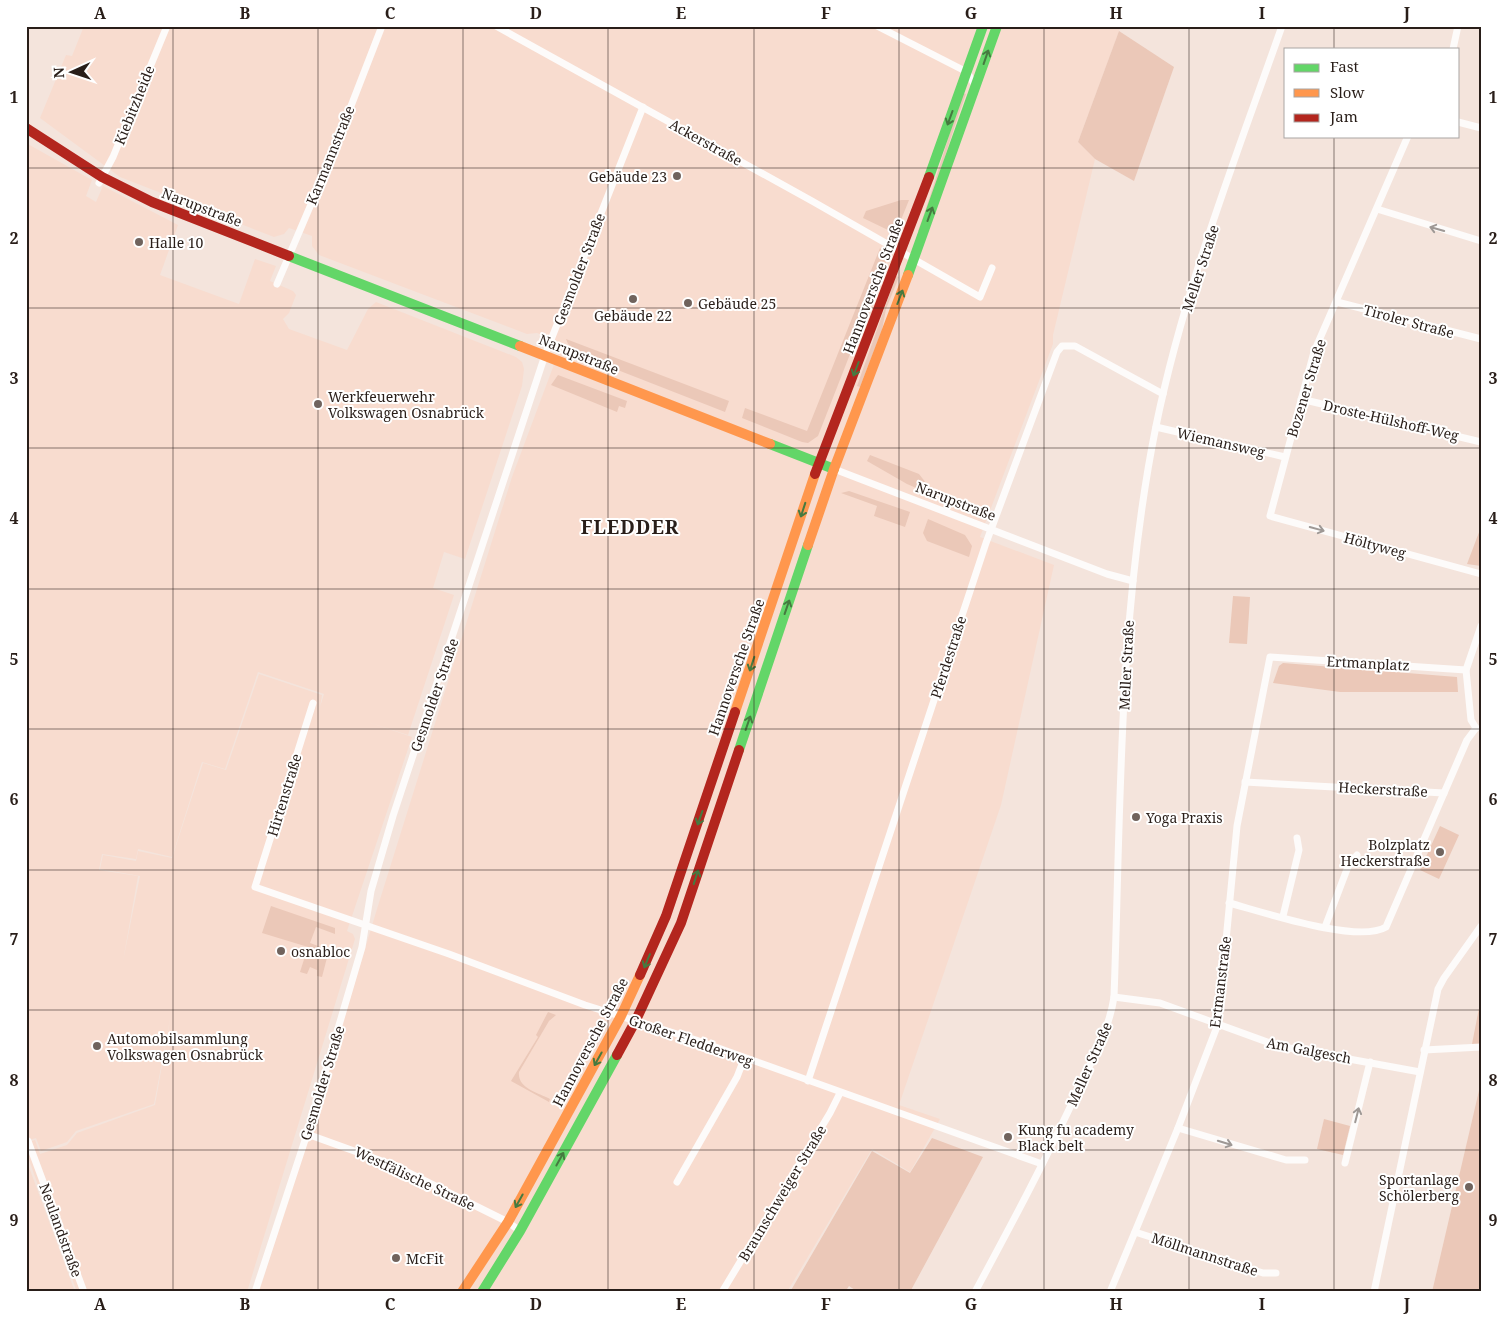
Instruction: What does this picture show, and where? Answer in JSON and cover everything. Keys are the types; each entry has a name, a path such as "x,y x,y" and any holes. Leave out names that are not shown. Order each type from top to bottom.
{"main road":[{"name":"Hannoversche Straße","path":"462,1292 508,1222 621,1016 666,916 819,464 902,251 983,26"},
{"name":"Hannoversche Straße","path":"482,1292 520,1231 636,1020 681,923 834,469 914,259 997,26"},
{"name":"Narupstraße","path":"26,128 100,180 152,202 834,469"}],"street":[{"name":"Kiebitzheide","path":"100,180 113,157 167,26"},
{"name":"Karmannstraße","path":"276,284 382,26"},
{"name":"Ackerstraße","path":"496,26 914,259"},
{"path":"877,26 967,72 976,87"},
{"name":"Meller Straße","path":"974,1292 1042,1164 1105,1033 1114,997 1126,646 1133,581 1156,427 1192,287 1282,26"},
{"path":"1452,48 1458,26"},
{"name":"Gesmolder Straße","path":"255,1292 307,1134 362,947 373,882 391,823 545,355 643,107"},
{"path":"1460,123 1481,128"},
{"name":"Bozener Straße","path":"1270,516 1314,352 1407,138"},
{"path":"1377,209 1393,216 1481,242"},
{"name":"Hannoversche Straße","path":"914,259 980,297 992,268"},
{"name":"Tiroler Straße","path":"1337,302 1481,340"},
{"name":"Pferdestraße","path":"808,1081 961,617 1057,352 1062,346 1075,346 1163,394"},
{"name":"Droste-Hülshoff-Weg","path":"1301,399 1481,442"},
{"name":"Wiemansweg","path":"1156,427 1285,457"},
{"name":"Narupstraße","path":"834,469 1107,574 1133,581"},
{"name":"Höltyweg","path":"1270,516 1481,574"},
{"path":"1478,730 1471,720 1466,670 1481,626"},
{"name":"Ertmanplatz","path":"1270,657 1466,670"},
{"name":"Ertmanstraße","path":"1110,1292 1178,1128 1218,1024 1237,826 1270,657"},
{"name":"Hirtenstraße","path":"255,888 312,703"},
{"name":"Heckerstraße","path":"1245,782 1444,793 1467,740 1478,730"},
{"path":"1229,904 1356,933 1378,932 1386,928 1444,793"},
{"path":"1283,916 1299,850 1297,838"},
{"path":"1325,927 1349,864 1357,855"},
{"name":"Großer Fledderweg","path":"255,888 366,925 1042,1164"},
{"path":"1374,1292 1438,989 1481,926"},
{"name":"Am Galgesch","path":"1114,997 1160,1003 1278,1046 1420,1072"},
{"path":"1424,1050 1481,1047"},
{"path":"677,1182 737,1077 744,1059"},
{"path":"1345,1162 1370,1062"},
{"name":"Braunschweiger Straße","path":"722,1292 830,1113 840,1093"},
{"path":"1178,1128 1286,1160 1305,1160"},
{"name":"Westfälische Straße","path":"307,1134 393,1165 508,1222 520,1231"},
{"name":"Neulandstraße","path":"28,1141 84,1292"},
{"name":"Möllmannstraße","path":"1135,1232 1263,1273 1276,1273"}],"shaded area":[{"path":"84,26 1121,26 1078,142 1095,159 1053,335 1053,344 980,537 1054,565 1001,805 899,1105 940,1119 910,1172 872,1149 787,1292 259,1292 512,477 562,343 537,333 527,334 319,255 312,246 312,236 289,228 284,234 274,237 120,177 40,118 66,55 72,56"},
{"path":"1119,31 1174,67 1134,181 1095,159 1078,142"},
{"path":"963,93 966,94 920,232 918,231"},
{"path":"26,143 92,180 86,196 96,202 103,186 178,225 160,275 239,304 255,259 276,266 270,281 293,291 296,295 289,313 283,319 289,329 347,350 368,309 376,302 516,357 522,362 524,369 522,386 465,559 444,552 433,588 454,595 408,735 368,722 412,737 347,931 353,934 355,939 247,1292 77,1292 26,1152 26,1143 35,1140 40,1154 67,1145 77,1133 155,1105 172,1009 154,1104 76,1131 67,1142 41,1151 36,1138 26,1141","holes":["258,672 324,694 320,707 322,695 259,674 226,770 203,763 172,858 138,851 136,861 103,855 100,869 140,876 123,961 138,876 99,870 102,854 136,859 138,849 172,857 202,762 225,769"]},
{"path":"901,200 909,200 899,225 890,231 863,218 866,211"},
{"path":"880,248 888,257 818,436 808,443 802,442 742,418 745,408 807,431"},
{"path":"896,276 899,277 886,309 882,330 860,387 857,386"},
{"path":"566,339 729,401 725,412 587,358 568,344"},
{"path":"558,375 627,401 625,408 619,406 617,412 551,385"},
{"path":"870,455 919,474 926,483 923,491 867,461"},
{"path":"849,491 910,512 905,527 874,516 877,506 841,493"},
{"path":"928,519 965,535 972,546 969,557 927,541 923,533"},
{"path":"1481,527 1481,566 1467,564"},
{"path":"1233,596 1250,597 1247,644 1229,643"},
{"path":"1283,663 1457,677 1458,692 1340,692 1273,683 1279,666"},
{"name":"Bolzplatz Heckerstraße","path":"1440,826 1459,835 1439,879 1420,870"},
{"path":"271,906 335,928 335,934 316,927 310,943 329,950 322,977 317,976 317,970 310,967 307,974 300,972 308,947 262,933"},
{"path":"1481,998 1481,1044 1472,1044"},
{"path":"548,1012 556,1015 549,1021 519,1072 519,1078 525,1086 550,1099 549,1102 511,1081 538,1037 536,1035"},
{"name":"Sportanlage Schölerberg","path":"1481,1082 1481,1292 1432,1292"},
{"path":"1324,1119 1350,1126 1343,1155 1317,1149"},
{"path":"932,1138 983,1157 910,1292 858,1292 849,1286 845,1292 790,1292 872,1151 910,1173"},
{"path":"26,1159 75,1292 26,1292"}],"traffic: fast":[{"path":"929,177 983,26"},
{"path":"908,275 997,26"},
{"path":"289,256 520,346"},
{"path":"770,444 834,469"},
{"path":"739,750 808,545"},
{"path":"482,1292 520,1231 617,1055"}],"traffic: slow":[{"path":"808,545 834,469 908,275"},
{"path":"520,346 770,444"},
{"path":"735,712 815,474"},
{"path":"462,1292 508,1222 621,1016 640,975"}],"traffic: jam":[{"path":"26,128 102,177 152,202 289,256"},
{"path":"815,474 929,177"},
{"path":"640,975 666,916 735,712"},
{"path":"617,1055 636,1020 681,923 739,750"}],"place":[{"name":"Gebäude 23","path":"677,176"},
{"name":"Halle 10","path":"139,242"},
{"name":"Gebäude 22","path":"633,299"},
{"name":"Gebäude 25","path":"688,303"},
{"name":"Werkfeuerwehr Volkswagen Osnabrück","path":"318,404"},
{"name":"Yoga Praxis","path":"1136,817"},
{"name":"Bolzplatz Heckerstraße","path":"1440,852"},
{"name":"osnabloc","path":"281,951"},
{"name":"Automobilsammlung Volkswagen Osnabrück","path":"97,1046"},
{"name":"Kung fu academy Black belt","path":"1008,1137"},
{"name":"Sportanlage Schölerberg","path":"1469,1187"},
{"name":"McFit","path":"396,1258"}],"district":[{"name":"FLEDDER","path":"630,527"}]}
